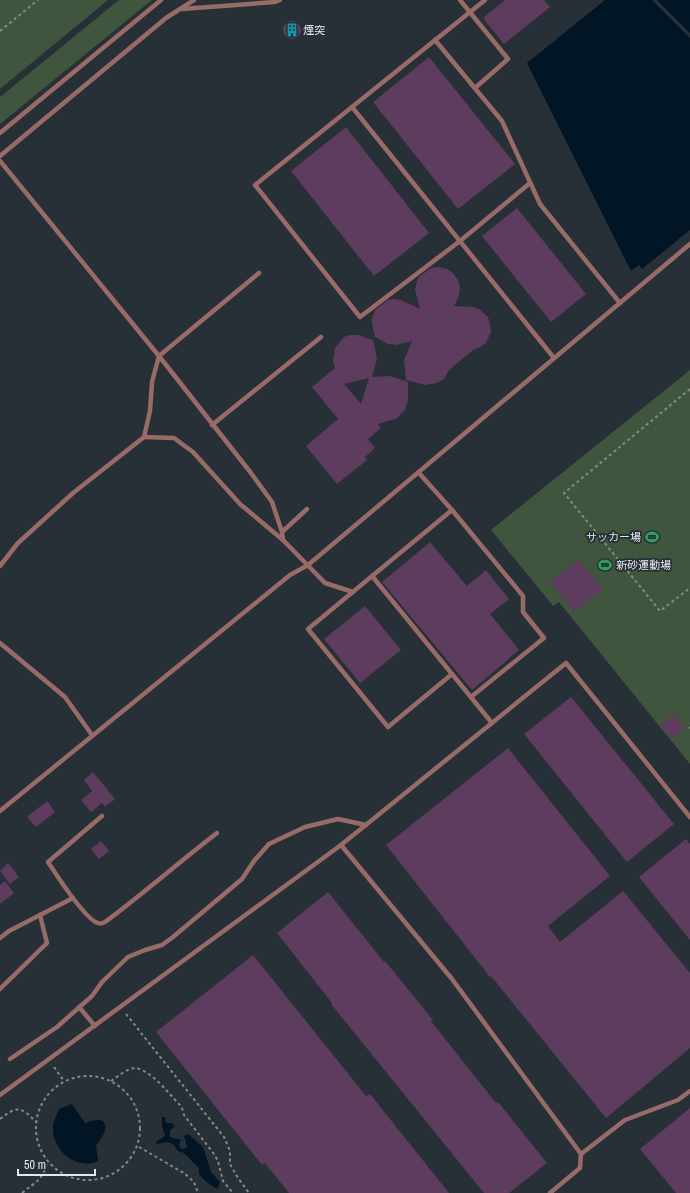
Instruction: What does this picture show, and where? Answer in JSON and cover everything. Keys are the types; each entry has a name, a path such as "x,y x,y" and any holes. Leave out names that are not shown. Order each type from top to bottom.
{"lane":[{"path":"0,133 161,0"},
{"path":"0,156 166,18 194,0"},
{"path":"181,9 275,2 280,0"},
{"path":"460,0 508,60 474,88"},
{"path":"485,0 256,185 360,316 460,241 530,183"},
{"path":"435,40 502,121 540,204 620,303"},
{"path":"352,107 554,358"},
{"path":"0,161 159,356 251,473 272,502 282,532 283,540"},
{"path":"0,811 290,575 308,565 690,244"},
{"path":"0,566 18,543 40,523 73,494 144,437 150,411 152,382 159,356 259,273"},
{"path":"212,425 321,337"},
{"path":"144,437 174,438 193,452 240,504 283,540 325,583 353,592"},
{"path":"419,473 452,510 523,596 522,612 544,638 471,697"},
{"path":"282,532 307,509"},
{"path":"452,510 308,629 388,727 452,674"},
{"path":"372,576 492,723"},
{"path":"0,642 65,697 92,735"},
{"path":"0,1095 341,845 566,663 690,817"},
{"path":"102,816 48,862 73,898 91,918 98,923 105,922 136,899 217,833"},
{"path":"10,1059 57,1027 92,996 102,982 128,957 162,945 173,937 242,879 254,861 269,844 305,828 338,819 366,825"},
{"path":"341,845 452,979 581,1154 580,1168 550,1193"},
{"path":"0,938 9,931 73,898"},
{"path":"0,989 47,943 40,915"},
{"path":"79,1007 95,1026"},
{"path":"581,1154 625,1120 678,1100 690,1091"}],"path":[{"path":"0,31 38,0"},
{"path":"690,389 564,493 660,611 690,588"},
{"path":"126,1014 224,1137 230,1151 230,1164 249,1193"},
{"path":"54,1067 64,1081"},
{"path":"111,1081 131,1069 144,1071 153,1077 179,1104 182,1108 184,1116 214,1154 218,1161 223,1181 233,1193"},
{"path":"94,1076 111,1081 125,1091 135,1104 140,1121 139,1147 131,1154 121,1170 109,1176 92,1180 75,1179 60,1172 47,1160 38,1145 36,1128 38,1110 48,1094 64,1081 77,1077 94,1076"},
{"path":"0,1119 11,1110 18,1108 25,1111 36,1122"},
{"path":"139,1147 184,1173 194,1182 198,1193"},
{"path":"23,1193 41,1178 46,1168 47,1160"}],"green space":[{"path":"0,0 108,0 0,89"},
{"path":"119,0 152,0 0,124 0,97"},
{"name":"新砂運動場","path":"690,370 690,764 559,602 553,606 491,530"}],"water":[{"path":"605,0 690,0 690,230 642,269 639,265 631,271 527,63"},
{"path":"72,1104 85,1123 93,1120 99,1120 105,1125 104,1134 96,1145 98,1161 82,1163 74,1161 61,1151 57,1143 53,1127 55,1118 59,1109"},
{"path":"162,1117 165,1117 166,1123 172,1123 174,1125 174,1127 170,1130 170,1137 181,1140 179,1144 180,1148 183,1149 187,1147 184,1136 188,1134 203,1147 211,1172 220,1182 218,1189 210,1185 199,1174 199,1168 184,1153 178,1151 173,1144 167,1142 157,1144 156,1142 165,1136 162,1126"}],"pier":[{"path":"652,0 657,0 690,33 690,38"}],"building":[{"path":"505,0 544,0 550,7 504,44 483,18"},
{"name":"煙突","path":"288,21 296,21 301,26 299,37 296,39 288,39 283,34 283,26"},
{"path":"429,57 515,164 458,209 373,102"},
{"path":"346,127 429,233 374,276 291,171"},
{"path":"517,208 586,294 551,322 482,236"},
{"path":"439,267 447,269 453,273 458,280 460,287 459,296 454,306 479,309 488,317 491,332 486,343 473,350 449,370 444,379 437,383 425,385 406,380 404,360 412,341 396,345 388,344 375,337 372,319 375,310 388,300 401,300 420,309 415,290 417,281 419,277 431,268"},
{"path":"358,335 373,340 377,358 372,377 390,376 408,382 408,400 405,410 397,418 378,424 381,428 368,439 375,448 365,457 367,460 337,484 306,446 338,419 312,387 335,368 333,360 335,348 344,337","holes":["369,378 361,404 344,384"]},
{"path":"430,542 467,586 486,570 509,599 490,614 519,650 472,690 382,582"},
{"path":"579,560 603,589 574,612 550,581"},
{"path":"365,606 401,650 360,683 324,639"},
{"path":"571,697 674,824 627,862 524,734"},
{"path":"674,714 685,728 672,739 661,725"},
{"path":"508,748 610,876 548,926 560,942 623,891 690,973 690,1048 606,1118 491,976 490,977 386,845"},
{"path":"93,772 115,799 105,807 102,803 91,812 81,800 92,791 84,780"},
{"path":"47,801 55,812 36,827 27,817"},
{"path":"686,839 690,844 690,940 639,877"},
{"path":"101,841 109,851 99,859 91,849"},
{"path":"8,863 19,877 10,884 0,871"},
{"path":"5,881 14,893 0,904 0,885"},
{"path":"328,892 433,1020 431,1021 496,1103 498,1102 547,1163 509,1193 484,1193 331,1004 332,1003 277,933"},
{"path":"253,955 366,1096 370,1094 449,1193 289,1193 265,1163 262,1165 156,1032"},
{"path":"690,1108 690,1193 676,1193 640,1149"}],"place":[{"name":"煙突","path":"292,30"},
{"name":"サッカー場","path":"652,537"},
{"name":"新砂運動場","path":"605,565"}]}
